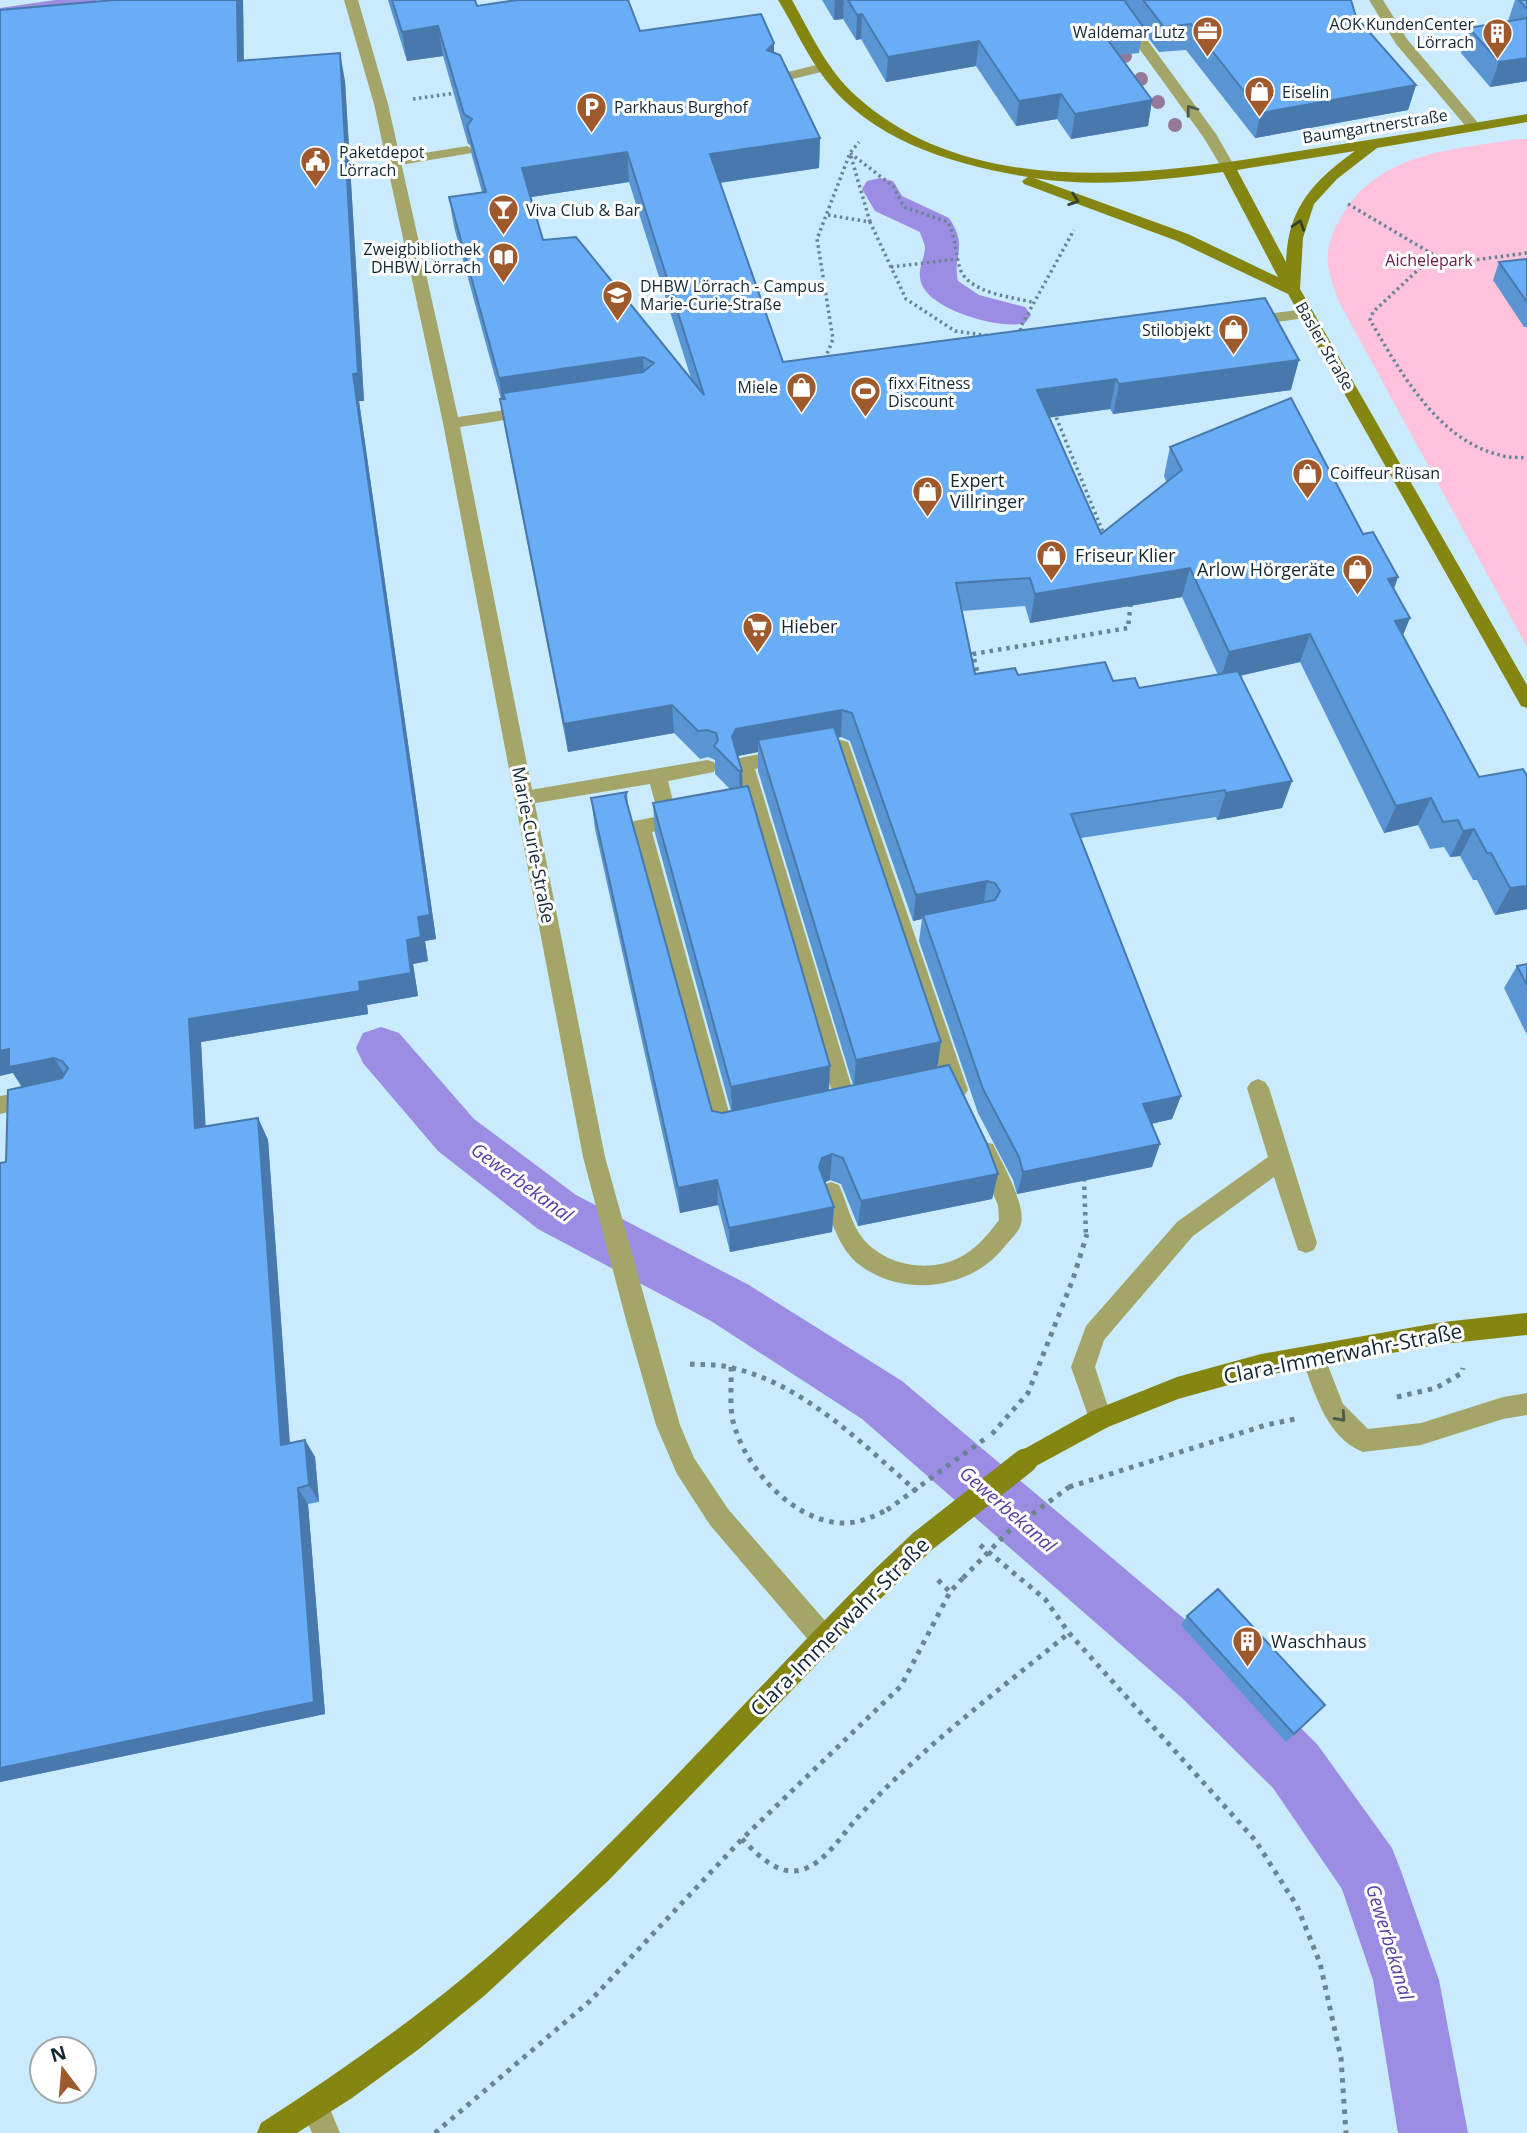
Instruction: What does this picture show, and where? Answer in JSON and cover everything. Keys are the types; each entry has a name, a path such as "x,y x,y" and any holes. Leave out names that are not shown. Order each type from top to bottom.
{"street":[{"name":"Marie-Curie-Straße","path":"351,0 381,104 451,423 594,1157 637,1320 668,1424 685,1466 719,1517 825,1640"},
{"path":"785,0 838,86 876,119 930,147 1012,172 1087,205 1196,243 1247,266 1294,292"},
{"name":"Basler Straße","path":"1111,0 1211,137 1306,314 1527,701"},
{"path":"1376,0 1401,41 1474,127"},
{"path":"777,79 824,67"},
{"name":"Baumgartnerstraße","path":"1012,172 1075,179 1145,178 1527,118"},
{"path":"1294,292 1293,262 1298,221 1316,191 1329,178 1375,144"},
{"path":"394,162 467,150"},
{"path":"1237,323 1306,314"},
{"path":"451,423 554,407"},
{"path":"808,1109 852,1099 744,764 841,747 910,931 962,1104"},
{"path":"524,798 707,767"},
{"path":"656,775 664,805"},
{"path":"731,810 757,805"},
{"path":"705,814 641,826 722,1128 747,1122"},
{"path":"926,1084 953,1078"},
{"path":"1258,1088 1306,1243"},
{"path":"0,1105 55,1095"},
{"path":"831,1192 855,1245 879,1267 903,1275 931,1275 960,1269 986,1253 1010,1223 1009,1205 994,1167 977,1137"},
{"path":"1100,1419 1083,1367 1094,1334 1185,1229 1280,1161"},
{"name":"Clara-Immerwahr-Straße","path":"271,2133 321,2120 392,2054 488,1974 664,1806 923,1541 1025,1461 1100,1419 1177,1388 1261,1365 1524,1322"},
{"path":"1313,1356 1334,1411 1363,1441 1421,1434 1503,1408 1527,1404"}],"path":[{"path":"430,96 458,93"},
{"path":"821,370 833,339 817,239 850,153 876,119"},
{"path":"850,153 870,222 906,299 955,331 991,336"},
{"path":"850,153 893,186 904,207 948,222 956,238 961,271 969,281 983,289 1032,302"},
{"path":"1316,191 1346,203 1391,227 1434,255 1459,262 1527,253"},
{"path":"1014,340 1026,342 1020,327 1087,205"},
{"path":"828,215 870,222"},
{"path":"1434,255 1373,312 1370,320 1404,379 1445,425 1494,453 1525,458 1527,467"},
{"path":"891,267 958,259"},
{"path":"1049,400 1106,539"},
{"path":"979,681 973,653 1128,628 1132,603 1127,590"},
{"path":"731,1367 735,1430 753,1465 780,1496 814,1518 841,1523 874,1520 992,1434 1028,1392 1073,1279 1087,1233 1083,1172"},
{"path":"650,1361 731,1367 773,1382 828,1418 930,1502"},
{"path":"435,2133 590,2001 743,1839 901,1686 950,1592 1008,1532 1069,1487 1266,1425 1436,1388 1462,1373"},
{"path":"972,1538 1045,1600 1069,1633 1255,1840 1297,1906 1320,1963 1341,2058 1346,2133"},
{"path":"743,1839 761,1858 782,1871 801,1870 821,1858 883,1789 1069,1633"}],"green space":[{"name":"Aichelepark","path":"1527,139 1527,647 1338,300 1328,257 1331,238 1343,214 1358,193 1377,178 1420,157"}],"building":[{"path":"114,0 237,0 238,61 340,53 358,373 353,374 430,915 418,917 421,937 407,940 411,973 359,982 360,991 189,1019 195,1128 258,1118 281,1445 305,1440 309,1485 298,1488 314,1702 0,1768 0,1163 6,1162 8,1090 62,1078 68,1068 62,1061 54,1058 9,1067 9,1049 0,1051 0,10"},
{"path":"392,0 475,0 477,6 517,0 628,0 640,31 761,14 774,43 767,50 780,55 820,138 710,154 783,362 1265,298 1299,360 1119,384 1116,379 1037,390 1101,534 1182,470 1170,447 1291,398 1363,534 1373,532 1398,577 1388,579 1410,618 1395,621 1479,777 1523,769 1527,776 1527,886 1510,888 1474,829 1463,831 1458,820 1443,822 1431,798 1396,806 1310,634 1229,652 1190,568 1035,594 1030,578 956,583 975,674 1015,668 1018,675 1105,662 1113,681 1135,678 1139,688 1238,671 1292,781 1226,793 1225,790 1071,814 1181,1096 1143,1104 1160,1144 1023,1172 1019,1157 983,1089 923,915 995,900 1000,891 995,883 987,881 916,895 852,713 842,710 736,729 732,737 742,771 714,746 718,740 716,733 698,731 672,705 564,724 500,399 505,399 503,393 643,372 654,363 643,357 499,378 449,197 486,192 467,126 472,119 464,114 438,26 402,32","holes":["627,152 704,395 576,237 543,240 522,168"]},
{"path":"848,0 1124,0 1144,28 1102,32 1152,100 1075,114 1061,94 1019,101 979,41 888,57 862,14 857,15"},
{"path":"1143,0 1351,0 1356,17 1416,85 1261,113 1191,24 1164,27"},
{"path":"1519,0 1527,0 1527,9"},
{"path":"1527,18 1527,58 1499,62 1469,28"},
{"path":"1527,259 1527,302 1499,262"},
{"path":"834,727 941,1042 856,1060 758,740"},
{"path":"748,786 830,1066 731,1087 653,803"},
{"path":"627,792 625,796 712,1111 722,1113 949,1065 987,1144 998,1174 861,1201 843,1158 832,1154 822,1158 819,1167 834,1207 729,1228 717,1180 678,1188 591,798"},
{"path":"1527,964 1527,985 1517,966"},
{"name":"Waschhaus","path":"1218,1589 1325,1705 1294,1734 1187,1616"}],"waterway":[{"name":"Gewerbekanal","path":"0,18 57,11 81,0"},
{"path":"880,189 888,203 936,226 943,247 937,269 941,286 966,303 1012,315"},
{"name":"Gewerbekanal","path":"381,1048 456,1135 557,1212 730,1303 882,1400 1204,1676 1295,1766 1369,1871 1406,1980 1433,2133"}],"place":[{"name":"Waldemar Lutz","path":"1208,59"},
{"name":"AOK KundenCenter Lörrach","path":"1497,60"},
{"name":"Eiselin","path":"1259,119"},
{"name":"Parkhaus Burghof","path":"591,134"},
{"name":"Paketdepot Lörrach","path":"316,188"},
{"name":"Viva Club & Bar","path":"503,237"},
{"name":"Zweigbibliothek DHBW Lörrach","path":"504,285"},
{"name":"DHBW Lörrach - Campus Marie-Curie-Straße","path":"617,322"},
{"name":"Stilobjekt","path":"1234,357"},
{"name":"Miele","path":"801,414"},
{"name":"fixx Fitness Discount","path":"865,419"},
{"name":"Coiffeur Rüsan","path":"1307,500"},
{"name":"Expert Villringer","path":"927,518"},
{"name":"Friseur Klier","path":"1052,583"},
{"name":"Arlow Hörgeräte","path":"1358,597"},
{"name":"Hieber","path":"758,654"},
{"name":"Waschhaus","path":"1248,1669"}]}
